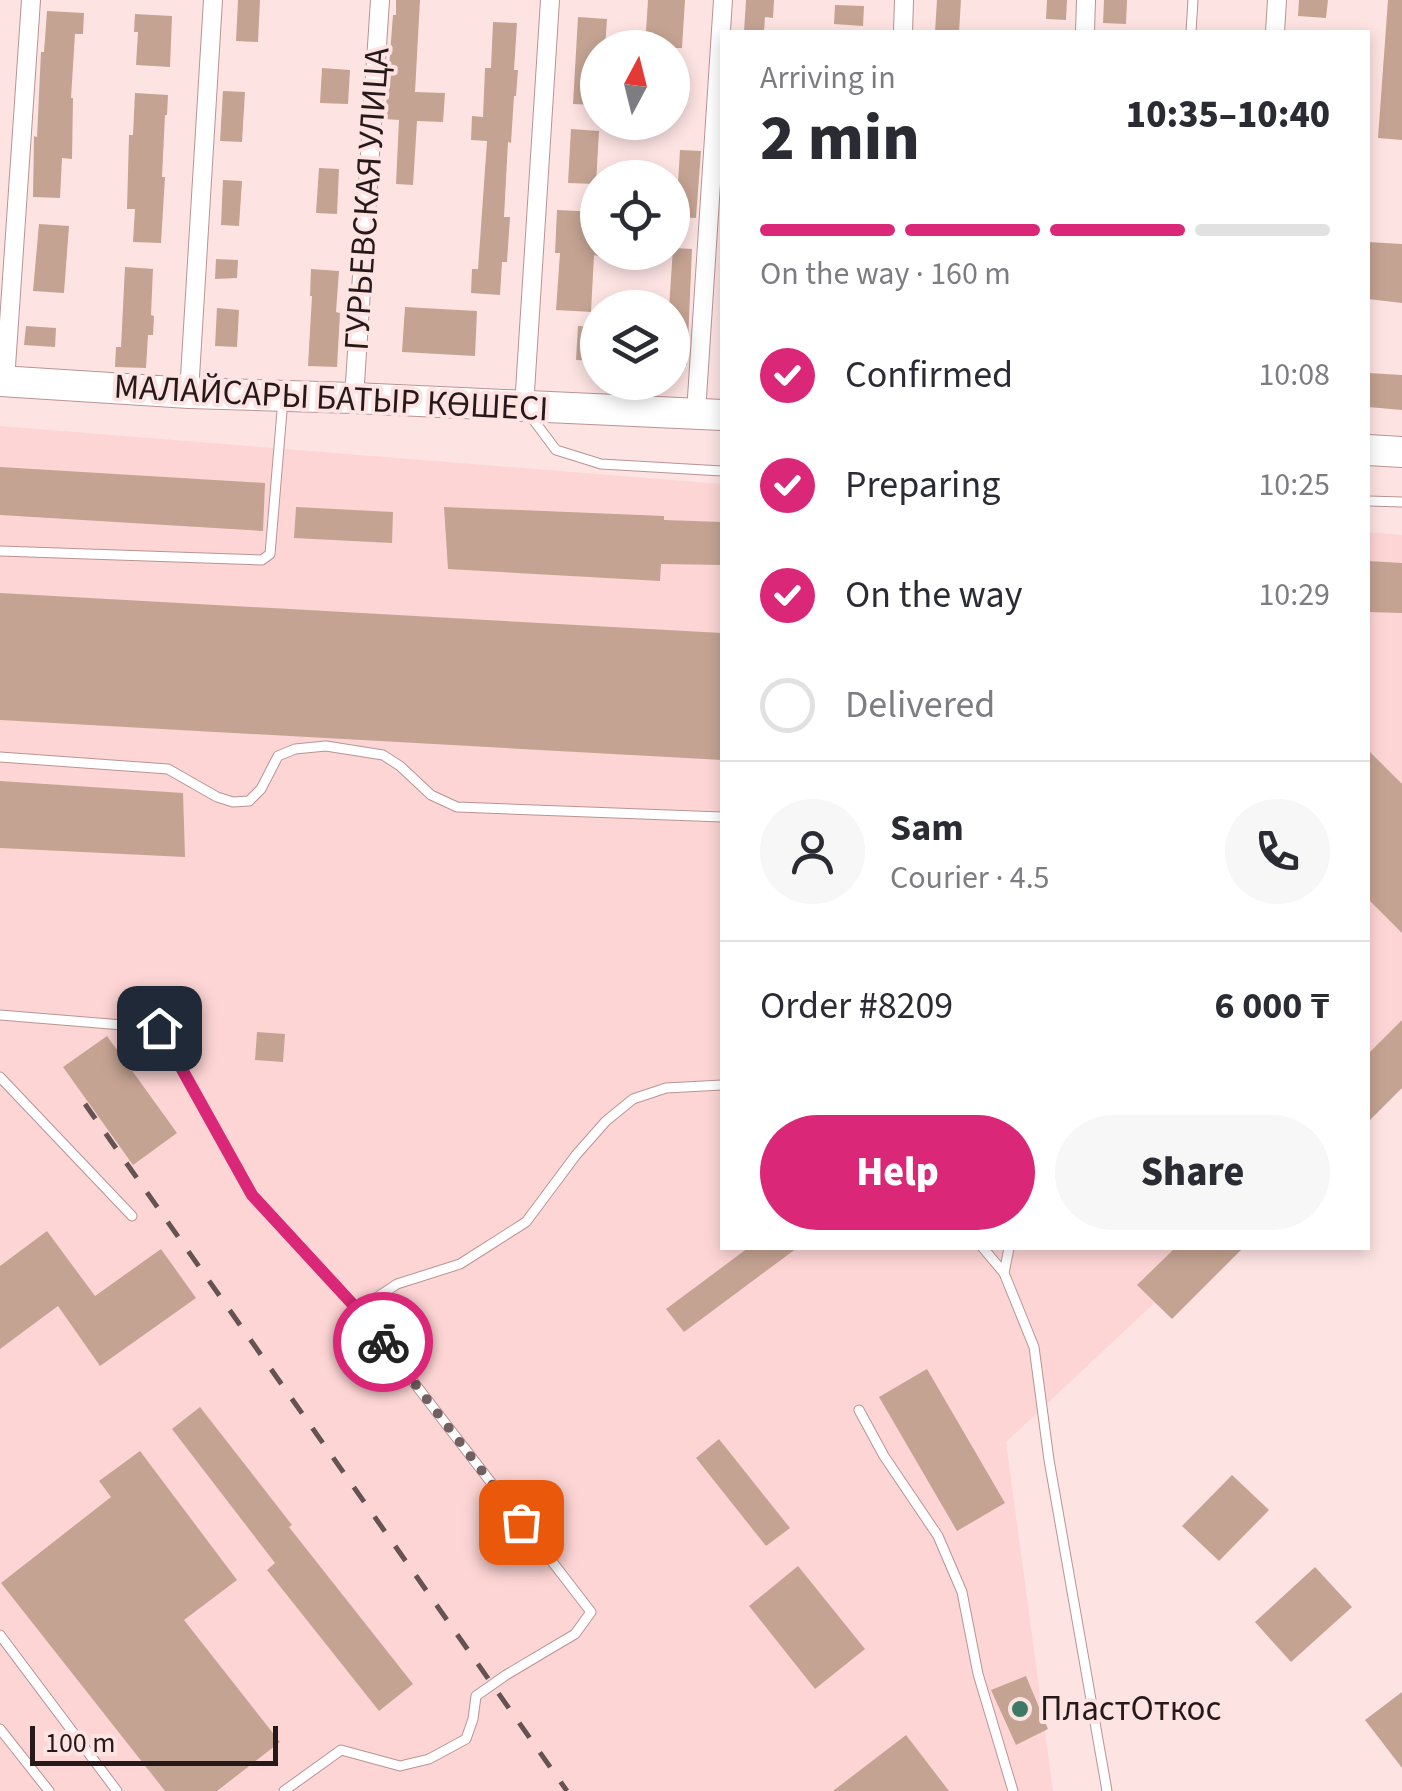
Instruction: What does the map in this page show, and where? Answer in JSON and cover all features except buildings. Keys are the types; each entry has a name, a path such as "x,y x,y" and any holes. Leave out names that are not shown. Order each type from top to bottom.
{"main road":[{"name":"МАЛАЙСАРЫ БАТЫР КӨШЕСІ","path":"2,381 189,394 710,414"},
{"path":"1370,450 1402,452"}],"street":[{"path":"2,381 31,0"},
{"path":"189,394 214,0"},
{"name":"ГУРЬЕВСКАЯ УЛИЦА","path":"354,398 380,0"},
{"path":"524,408 550,0"},
{"path":"722,30 723,0"},
{"path":"903,30 904,0"},
{"path":"1085,30 1086,0"},
{"path":"1275,30 1277,0"},
{"path":"710,414 720,96"}],"lane":[{"path":"1191,30 1194,0"},
{"path":"0,551 262,560 270,554 283,396"},
{"path":"524,408 556,450 602,464 720,471"},
{"path":"1370,501 1402,502"},
{"path":"0,757 168,768 216,797 233,802 250,801 278,756 294,749 326,746 383,755 431,795 457,806 720,817"},
{"path":"0,1016 159,1028 252,1195 358,1310 591,1612 576,1634 476,1696 474,1719 466,1738 429,1759 400,1766 341,1750 284,1791"},
{"path":"0,1076 132,1216"},
{"path":"358,1310 397,1284 460,1264 526,1222 596,1132 634,1100 666,1088 720,1085"},
{"path":"985,1250 1004,1273 1034,1347 1049,1460 1107,1791"},
{"path":"1004,1273 1009,1250"},
{"path":"859,1410 884,1456 938,1536 962,1592 978,1674 1013,1791"},
{"path":"0,1635 117,1791"},
{"path":"0,1730 49,1791"}],"shaded area":[{"path":"0,426 720,484 720,1250 1211,1250 1006,1442 1053,1791 0,1791"},
{"path":"1370,532 1402,535 1402,1071 1370,1101"}],"railway":[{"path":"85,1104 567,1791"}],"way so far":[{"path":"383,1342 521,1522"}],"place":[{"name":"ПластОткос","path":"1020,1709"}],"route":[{"path":"159,1028 252,1195 383,1342"}]}
